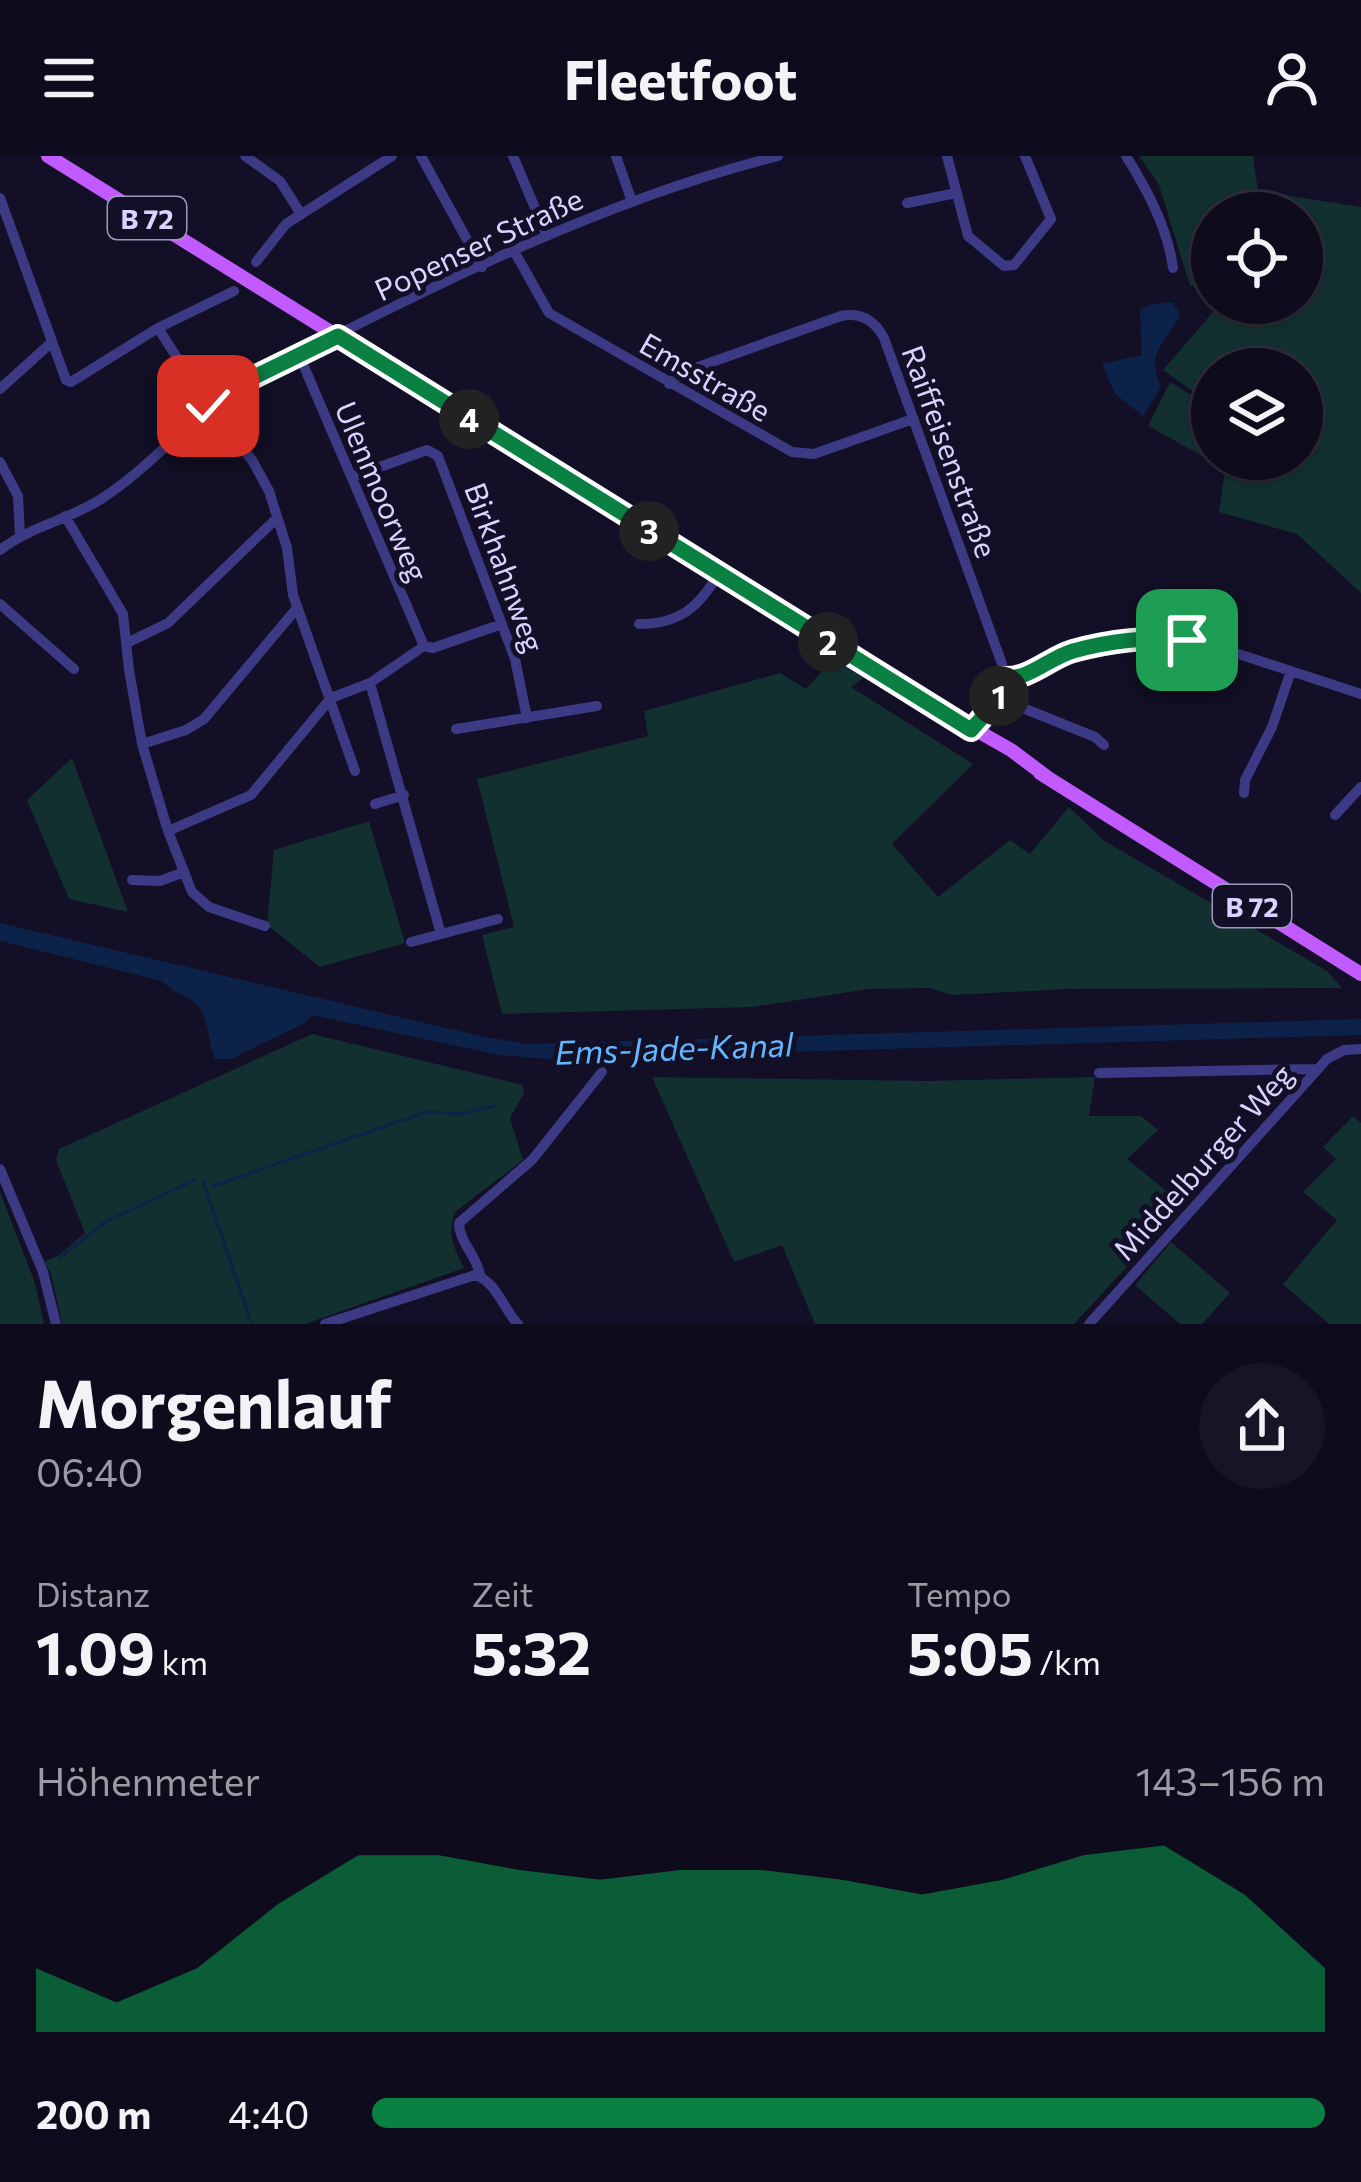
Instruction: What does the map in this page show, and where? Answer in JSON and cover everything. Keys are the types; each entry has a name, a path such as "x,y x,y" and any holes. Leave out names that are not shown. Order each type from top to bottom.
{"main road":[{"name":"B 72","path":"48,156 1361,974"}],"street":[{"path":"245,156 280,182 301,214"},
{"path":"256,262 272,238 301,214 392,156"},
{"path":"421,156 482,267"},
{"path":"513,156 546,234"},
{"path":"616,156 631,199"},
{"name":"Popenser Straße","path":"0,550 110,493 208,406 240,384 546,234 729,162 778,156"},
{"path":"947,156 968,236 1004,266 1014,265 1051,219 1025,156"},
{"path":"1126,156 1166,237 1173,268"},
{"path":"907,203 956,194"},
{"path":"0,198 65,380 70,382 158,328 234,291"},
{"name":"Emsstraße","path":"514,251 549,314 801,454 814,454 913,419"},
{"name":"Raiffeisenstraße","path":"669,383 701,366 841,316 870,321 883,336 1003,674"},
{"path":"158,328 208,406 262,475 287,548 297,608 356,771"},
{"path":"0,389 52,342"},
{"name":"Ulenmoorweg","path":"299,355 424,646"},
{"name":"Birkhahnweg","path":"352,477 427,450 439,456 521,678 527,718"},
{"path":"0,462 18,496 20,536"},
{"path":"64,516 124,614 128,670 142,744 192,892 209,907 265,926"},
{"path":"129,642 168,623 277,518"},
{"path":"639,624 653,624 695,609 718,573"},
{"path":"0,604 74,668"},
{"path":"142,744 204,719 297,608"},
{"path":"168,831 251,795 332,698 370,683 424,646 434,648 502,624"},
{"path":"976,732 997,700 1003,674 1036,668 1075,650 1163,637 1202,643 1361,694"},
{"path":"1244,793 1245,780 1272,727 1291,671"},
{"path":"370,683 441,934"},
{"path":"997,700 1095,736 1104,745"},
{"path":"456,729 597,706"},
{"path":"1335,815 1361,787"},
{"path":"375,804 404,795"},
{"path":"132,880 160,881 184,872"},
{"path":"411,942 498,919"},
{"name":"Middelburger Weg","path":"1089,1324 1317,1069 1336,1052 1361,1049"},
{"path":"1100,1073 1317,1069"},
{"path":"518,1324 480,1275 459,1232 459,1222 532,1160 602,1072"},
{"path":"0,1168 43,1272 56,1324"},
{"path":"325,1324 480,1275"}],"green space":[{"path":"1139,156 1253,156 1258,191 1264,192 1191,192 1191,286 1190,286 1159,185"},
{"path":"1323,201 1361,207 1361,593 1297,534 1219,512 1224,480 1323,480 1323,348 1191,348 1191,390 1163,370 1203,324 1323,324"},
{"path":"1170,382 1191,395 1191,450 1148,426"},
{"path":"834,658 866,676 851,687 973,764 892,844 938,897 1010,840 1030,854 1069,807 1103,840 1327,971 1342,988 1066,989 952,995 930,988 869,989 752,1007 502,1014 482,935 514,927 477,779 648,736 644,711 780,673 806,689"},
{"path":"72,758 128,912 69,899 27,800"},
{"path":"369,821 405,943 320,967 267,925 274,850"},
{"path":"312,1034 523,1085 524,1093 510,1118 523,1160 453,1218 452,1240 464,1268 305,1324 62,1324 51,1273 44,1262 85,1233 56,1160 59,1149"},
{"path":"652,1077 927,1081 1095,1077 1089,1116 1141,1116 1158,1130 1127,1159 1184,1205 1074,1324 815,1324 782,1245 734,1262"},
{"path":"1353,1116 1361,1123 1361,1324 1329,1324 1283,1284 1337,1220 1303,1192 1336,1159 1323,1147"},
{"path":"0,1192 35,1283 44,1324 0,1324"},
{"path":"1171,1242 1230,1293 1202,1324 1180,1324 1135,1285"}],"water":[{"path":"1173,302 1180,315 1156,356 1161,387 1143,416 1115,394 1102,364 1142,355 1140,310"},
{"name":"Ems-Jade-Kanal","path":"0,923 527,1044 1361,1019 1361,1035 547,1059 499,1055 312,1015 305,1023 231,1059 215,1059 200,1009 162,981 0,941"}],"waterway":[{"path":"213,1186 426,1112 463,1114 494,1106"},
{"path":"58,1259 105,1222 195,1180"},
{"path":"203,1181 251,1322"}],"route":[{"path":"208,406 240,384 338,336 971,730 996,702 1003,678 1018,678 1075,650 1163,637 1187,640"}]}
